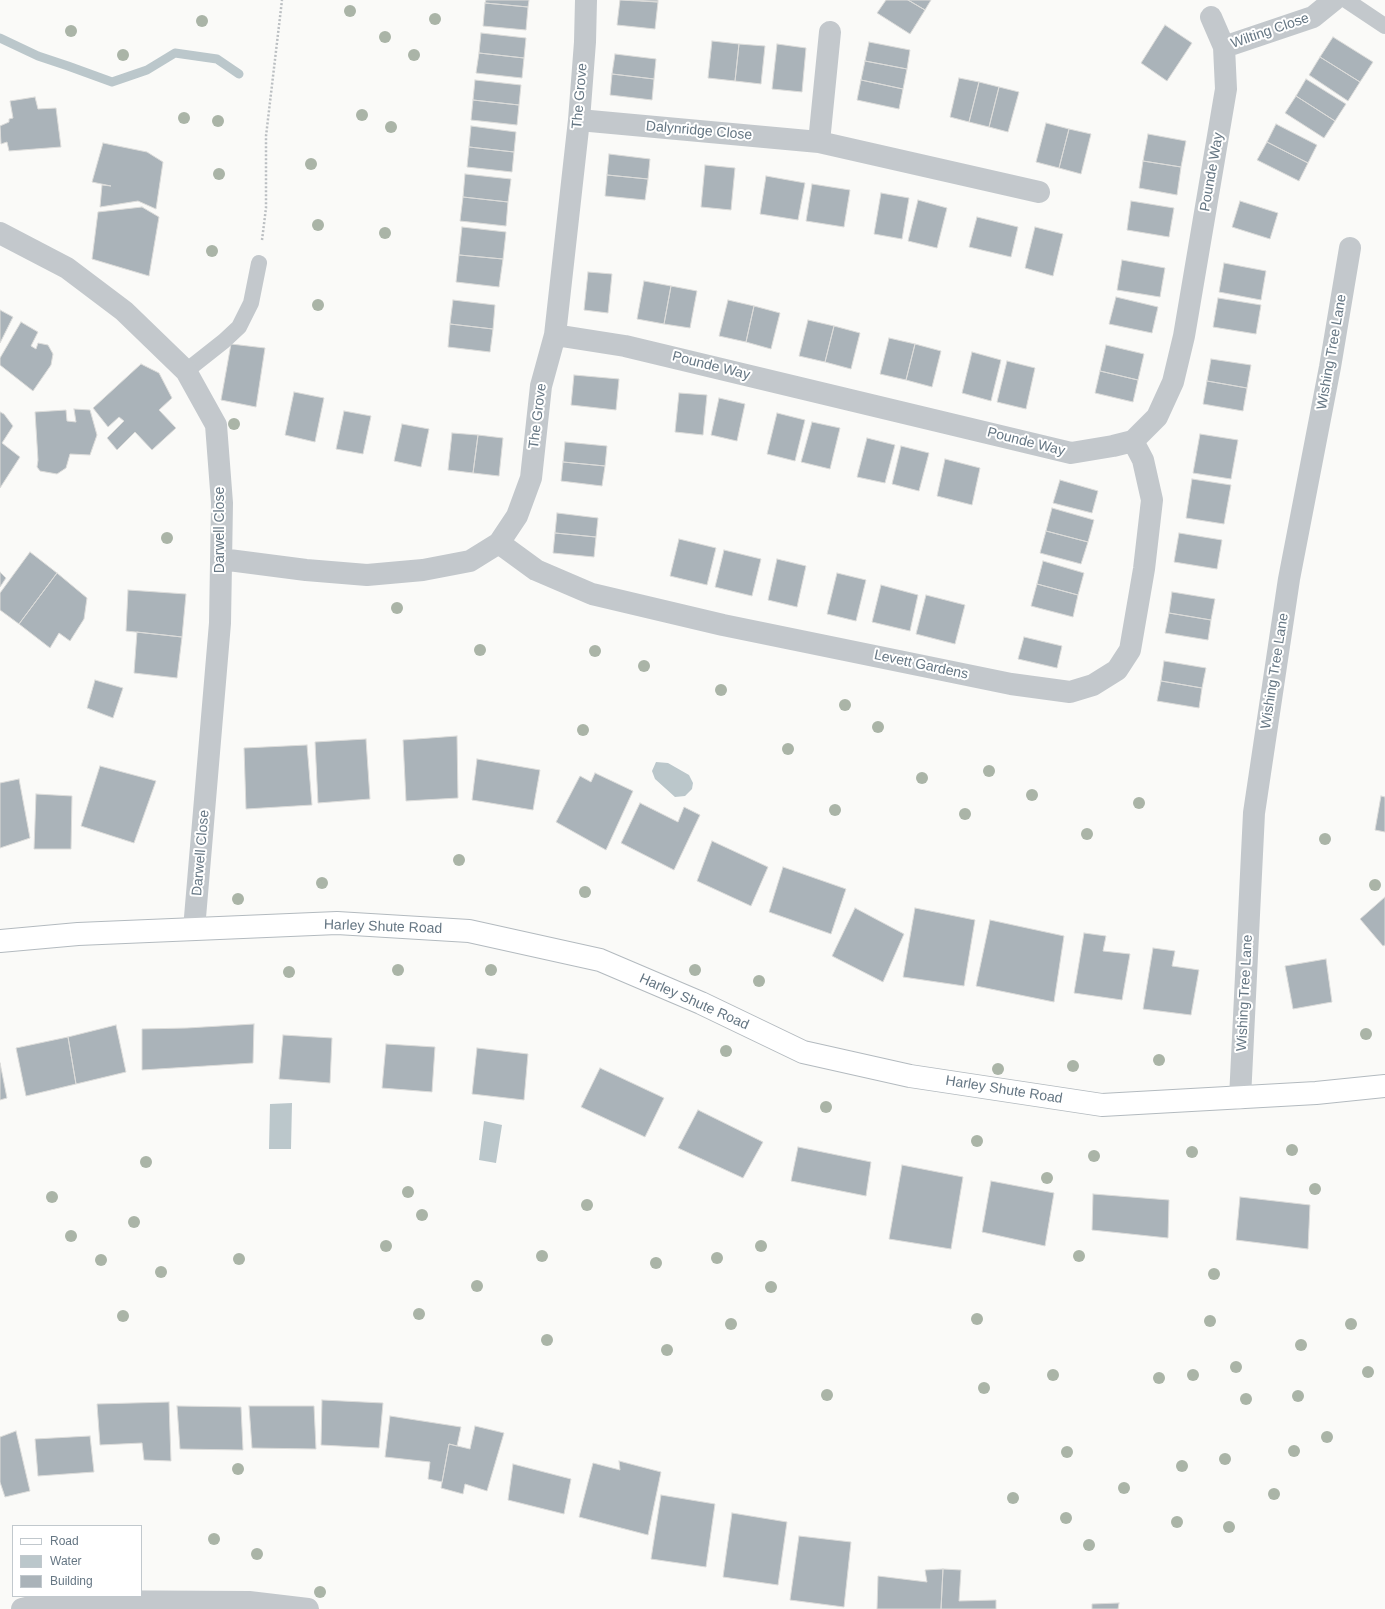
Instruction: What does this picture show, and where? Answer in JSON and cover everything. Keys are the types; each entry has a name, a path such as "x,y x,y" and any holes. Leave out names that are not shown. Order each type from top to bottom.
{"main road":[{"name":"Harley Shute Road","path":"0,941 78,934 337,923 469,931 600,960 701,1003 803,1052 910,1076 1102,1105 1316,1094 1385,1086"}],"street":[{"name":"The Grove","path":"221,559 306,570 367,575 423,570 470,561 499,543 517,516 531,478 541,386 555,336 579,120 585,42 586,0"},
{"name":"Wilting Close","path":"1224,47 1313,17 1334,0"},
{"name":"Pounde Way","path":"555,336 625,346 1071,453 1133,441 1157,417 1173,382 1184,336 1226,89 1224,47 1211,17"},
{"path":"819,142 830,32"},
{"name":"Dalynridge Close","path":"579,120 819,142 1039,192"},
{"name":"Darwell Close","path":"0,233 67,268 124,311 186,371 216,425 222,503 220,623 194,928"},
{"name":"Wishing Tree Lane","path":"1240,1098 1254,813 1289,579 1330,366 1350,248"},
{"name":"Levett Gardens","path":"499,543 536,570 592,594 723,624 1011,684 1070,692 1093,685 1117,670 1130,650 1144,569 1152,500 1143,460 1133,441"},
{"path":"22,1609 56,1601 79,1601 249,1602 308,1609"}],"lane":[{"path":"1346,0 1385,26"},
{"path":"186,371 224,342 239,327 251,303 259,263"}],"path":[{"path":"259,263 266,208 266,136 282,0"}],"water":[{"path":"656,762 668,763 689,775 693,783 692,789 685,796 675,797 655,779 652,771"},
{"path":"292,1103 291,1149 269,1149 270,1104"},
{"path":"484,1121 502,1125 496,1163 479,1160"}],"building":[{"path":"486,0 529,0 528,7 485,3"},
{"path":"620,0 658,2 655,29 617,25"},
{"path":"634,0 658,0 658,2"},
{"path":"886,0 908,0 925,10 910,34 877,13"},
{"path":"908,0 931,0 925,10"},
{"path":"485,3 528,7 526,30 483,26"},
{"path":"1165,25 1192,43 1167,81 1141,63"},
{"path":"481,33 526,38 524,58 479,53"},
{"path":"1333,37 1373,62 1360,82 1320,57"},
{"path":"712,41 739,44 735,81 708,78"},
{"path":"869,42 910,50 907,69 865,61"},
{"path":"739,44 765,46 761,84 735,81"},
{"path":"777,44 806,48 802,92 772,89"},
{"path":"479,53 524,58 522,78 476,73"},
{"path":"615,54 656,59 654,79 612,74"},
{"path":"1320,57 1360,82 1348,101 1309,75"},
{"path":"865,61 907,69 903,89 861,80"},
{"path":"612,74 654,79 652,100 610,95"},
{"path":"959,78 979,82 969,122 950,117"},
{"path":"1306,79 1346,104 1335,121 1296,96"},
{"path":"475,80 521,85 519,105 473,100"},
{"path":"861,80 903,89 899,109 857,100"},
{"path":"979,82 999,87 989,127 969,122"},
{"path":"999,87 1019,92 1008,132 989,127"},
{"path":"1296,96 1335,121 1324,138 1285,113"},
{"path":"35,97 38,109 56,108 61,147 9,151 7,142 1,144 0,126 9,122 9,119 13,118 10,101"},
{"path":"473,100 519,105 517,125 471,120"},
{"path":"1046,123 1069,129 1059,168 1036,162"},
{"path":"1276,124 1317,145 1308,163 1267,142"},
{"path":"471,126 516,132 514,152 469,147"},
{"path":"1069,129 1091,134 1081,174 1059,168"},
{"path":"1148,134 1186,141 1181,167 1143,161"},
{"path":"1267,142 1308,163 1299,181 1257,160"},
{"path":"103,143 147,152 163,162 156,209 138,201 100,207 102,185 111,186 92,182"},
{"path":"469,147 514,152 512,172 467,167"},
{"path":"609,154 650,159 648,179 607,175"},
{"path":"1143,161 1181,167 1177,195 1139,188"},
{"path":"705,165 735,168 731,210 701,207"},
{"path":"465,174 511,179 508,202 463,197"},
{"path":"607,175 648,179 645,200 605,196"},
{"path":"766,176 805,183 798,220 760,214"},
{"path":"812,184 850,190 844,227 806,221"},
{"path":"881,193 909,198 902,239 874,234"},
{"path":"463,197 508,202 506,226 460,221"},
{"path":"918,200 947,208 937,248 908,241"},
{"path":"1131,201 1174,208 1169,237 1127,230"},
{"path":"1240,201 1278,213 1270,239 1232,227"},
{"path":"142,207 159,217 149,276 92,259 98,212"},
{"path":"977,217 1018,227 1011,257 969,247"},
{"path":"462,227 506,232 503,259 459,255"},
{"path":"1035,227 1063,234 1053,276 1025,268"},
{"path":"459,255 503,259 499,287 456,282"},
{"path":"1122,260 1165,268 1160,297 1117,290"},
{"path":"1224,263 1266,271 1261,300 1219,292"},
{"path":"588,272 612,274 608,313 584,310"},
{"path":"644,281 671,286 664,324 637,319"},
{"path":"671,286 697,291 690,328 664,324"},
{"path":"1116,297 1158,307 1152,333 1109,324"},
{"path":"1218,298 1261,305 1256,334 1213,327"},
{"path":"453,300 495,305 493,329 450,324"},
{"path":"728,300 754,306 746,342 719,336"},
{"path":"754,306 780,313 771,349 746,342"},
{"path":"0,310 13,317 0,343"},
{"path":"808,320 834,326 825,362 799,356"},
{"path":"21,322 38,332 31,346 36,349 38,343 48,345 53,354 51,365 33,391 0,365 0,358"},
{"path":"450,324 493,329 490,352 448,347"},
{"path":"834,326 860,333 851,369 825,362"},
{"path":"889,338 915,344 906,380 880,374"},
{"path":"231,344 265,348 256,407 221,400"},
{"path":"915,344 941,351 932,387 906,380"},
{"path":"1106,345 1144,354 1138,380 1100,371"},
{"path":"972,352 1001,360 991,401 962,393"},
{"path":"1211,359 1251,365 1247,388 1207,381"},
{"path":"1007,361 1035,368 1026,409 997,402"},
{"path":"141,364 159,373 172,398 159,410 176,428 152,450 135,432 117,450 107,438 124,421 119,417 108,427 93,408"},
{"path":"1100,371 1138,380 1133,402 1095,393"},
{"path":"574,375 619,379 616,410 571,405"},
{"path":"1207,381 1247,388 1243,411 1203,404"},
{"path":"294,392 324,398 315,442 285,435"},
{"path":"679,393 707,395 703,435 675,432"},
{"path":"719,398 745,404 737,441 711,435"},
{"path":"74,409 90,410 97,435 90,455 70,454 66,468 57,474 40,471 37,467 38,460 35,412 66,410 67,421 76,422"},
{"path":"344,411 371,416 363,454 336,449"},
{"path":"0,412 4,414 13,426 2,443 20,457 0,488"},
{"path":"777,413 805,420 795,461 767,454"},
{"path":"812,422 840,428 830,469 801,462"},
{"path":"402,424 429,429 421,467 394,461"},
{"path":"452,433 478,435 473,473 448,470"},
{"path":"1200,434 1238,440 1231,479 1193,473"},
{"path":"478,435 503,438 499,476 473,473"},
{"path":"867,438 895,445 885,483 857,477"},
{"path":"565,442 607,446 605,466 563,462"},
{"path":"901,446 929,453 919,491 892,484"},
{"path":"945,459 980,468 972,505 937,496"},
{"path":"563,462 605,466 602,486 561,481"},
{"path":"1192,479 1231,485 1224,524 1186,518"},
{"path":"1060,480 1098,491 1092,513 1053,503"},
{"path":"1052,508 1094,520 1088,542 1046,531"},
{"path":"557,513 598,518 596,537 555,533"},
{"path":"1046,531 1088,542 1081,564 1040,553"},
{"path":"555,533 596,537 594,557 553,553"},
{"path":"1179,533 1222,540 1217,569 1174,562"},
{"path":"679,539 716,548 707,585 670,576"},
{"path":"724,550 761,559 752,596 715,587"},
{"path":"30,552 57,573 19,624 0,610 0,593"},
{"path":"777,559 806,566 797,607 768,600"},
{"path":"1043,561 1084,573 1078,595 1037,584"},
{"path":"0,572 6,578 0,587"},
{"path":"57,573 87,598 84,619 70,641 59,633 50,648 19,624"},
{"path":"837,573 866,580 856,621 827,614"},
{"path":"1037,584 1078,595 1073,617 1031,606"},
{"path":"881,585 918,595 910,631 872,622"},
{"path":"128,590 186,594 182,637 126,631"},
{"path":"1172,592 1215,599 1211,620 1169,613"},
{"path":"926,595 965,605 955,644 916,634"},
{"path":"1169,613 1211,620 1208,640 1165,633"},
{"path":"137,632 182,637 177,678 134,673"},
{"path":"1024,637 1062,646 1057,668 1018,659"},
{"path":"1164,661 1206,668 1202,688 1161,681"},
{"path":"95,680 123,688 113,718 87,708"},
{"path":"1161,681 1202,688 1199,708 1157,701"},
{"path":"457,736 458,798 406,801 403,740"},
{"path":"366,739 370,799 318,803 315,742"},
{"path":"307,745 312,805 246,809 244,748"},
{"path":"477,759 540,770 533,810 472,800"},
{"path":"100,766 156,781 134,843 81,826"},
{"path":"595,773 633,791 606,850 556,822 580,776 591,782"},
{"path":"19,779 30,838 0,848 0,783"},
{"path":"36,794 72,796 71,849 34,849"},
{"path":"1381,796 1385,797 1385,832 1375,830"},
{"path":"640,803 678,822 684,807 700,815 674,870 621,843"},
{"path":"712,841 768,867 751,906 697,881"},
{"path":"783,867 846,889 831,934 769,912"},
{"path":"1385,897 1385,945 1383,946 1360,919"},
{"path":"855,908 904,934 883,982 832,956"},
{"path":"915,908 975,920 964,986 903,977"},
{"path":"990,920 1064,936 1054,1002 976,986"},
{"path":"1084,933 1106,936 1103,951 1130,954 1122,1000 1074,993"},
{"path":"1153,948 1175,951 1172,966 1199,970 1191,1015 1143,1009"},
{"path":"1326,959 1332,1002 1293,1009 1285,966"},
{"path":"254,1024 253,1063 142,1070 142,1029"},
{"path":"116,1025 126,1072 76,1084 68,1037"},
{"path":"283,1035 332,1038 330,1083 279,1079"},
{"path":"68,1037 76,1084 26,1096 16,1048"},
{"path":"386,1044 435,1047 432,1092 382,1088"},
{"path":"477,1048 528,1054 524,1100 472,1094"},
{"path":"0,1063 7,1098 0,1100"},
{"path":"600,1068 664,1098 645,1137 581,1107"},
{"path":"698,1110 763,1142 743,1178 678,1148"},
{"path":"798,1147 871,1162 866,1196 791,1181"},
{"path":"902,1165 963,1177 951,1249 889,1239"},
{"path":"991,1181 1054,1193 1045,1246 982,1232"},
{"path":"1093,1194 1169,1200 1168,1238 1092,1230"},
{"path":"1240,1197 1310,1205 1308,1249 1236,1240"},
{"path":"322,1400 383,1403 379,1448 321,1445"},
{"path":"169,1402 171,1461 144,1460 142,1443 100,1445 97,1404"},
{"path":"177,1406 241,1407 243,1450 180,1449"},
{"path":"249,1406 314,1406 316,1449 252,1448"},
{"path":"390,1416 461,1427 457,1446 449,1444 442,1482 428,1479 430,1462 385,1457"},
{"path":"475,1426 504,1433 487,1491 465,1484 463,1494 441,1488 449,1444 470,1449"},
{"path":"16,1431 30,1491 5,1497 0,1482 0,1437"},
{"path":"90,1436 94,1472 38,1476 35,1439"},
{"path":"619,1461 661,1472 648,1535 579,1517 593,1463 620,1470"},
{"path":"513,1464 571,1479 564,1514 508,1500"},
{"path":"661,1495 715,1504 706,1567 651,1559"},
{"path":"732,1513 787,1522 778,1585 723,1577"},
{"path":"799,1536 851,1542 844,1607 790,1600"},
{"path":"943,1569 941,1609 877,1609 878,1576 927,1582 925,1570"},
{"path":"943,1569 961,1570 959,1601 996,1600 996,1609 941,1609"},
{"path":"1119,1603 1118,1609 1092,1609 1092,1604"}],"waterway":[{"path":"0,38 38,56 112,82 147,70 175,53 217,59 239,74"}]}
